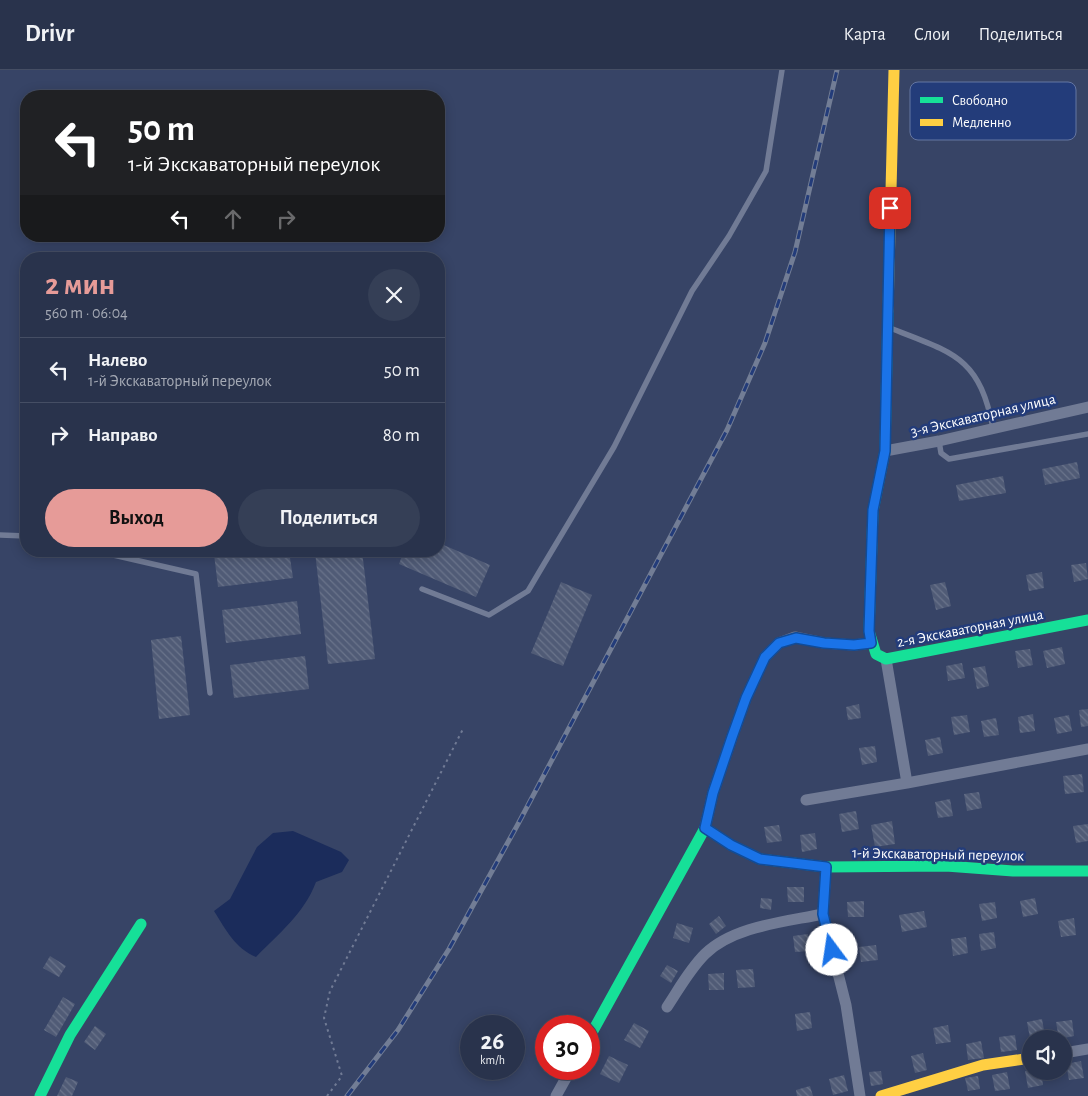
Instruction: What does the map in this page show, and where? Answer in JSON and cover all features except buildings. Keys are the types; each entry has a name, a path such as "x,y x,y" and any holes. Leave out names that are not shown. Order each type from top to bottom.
{"street":[{"path":"600,1018 705,828 713,793 732,737 746,698 765,657 779,643 796,638 824,643 854,645 871,643 869,631 873,510 885,451 886,326 894,70"},
{"name":"3-я Экскаваторная улица","path":"885,451 939,441 1088,407"},
{"name":"2-я Экскаваторная улица","path":"871,643 876,654 886,659 1088,620"},
{"path":"886,659 907,783"},
{"path":"806,800 1088,749"},
{"name":"1-й Экскаваторный переулок","path":"705,828 731,845 760,859 826,867 863,865 946,866 1013,871 1088,871"},
{"path":"826,867 823,914 846,1005 860,1096"},
{"path":"667,1007 691,970 706,953 723,941 748,931 823,914"},
{"path":"40,1096 70,1035 141,924"},
{"path":"1072,1052 1088,1049"},
{"path":"881,1096 983,1065 1022,1059"},
{"path":"556,1096 565,1080"}],"lane":[{"path":"422,588 489,615 528,591 614,447 692,291 729,236 766,170 782,70"},
{"path":"886,326 939,348 966,364 981,384 993,428"},
{"path":"939,441 941,453 949,459 1088,434"},
{"path":"0,535 20,536"},
{"path":"122,557 196,574 210,693"}],"path":[{"path":"327,1096 342,1076 324,1018 330,991 464,727"}],"water":[{"path":"293,831 341,852 349,860 342,872 316,882 305,904 298,913 256,957 237,944 214,911 230,899 257,847 273,833"}],"railway":[{"path":"347,1096 398,1030 449,949 518,824 727,430 765,343 795,252 837,70"}],"traffic: fast":[{"path":"888,311 885,451 873,511 869,631 876,654 886,659 1088,620"},
{"path":"600,1018 705,828 731,845 760,859 826,867 946,866 1013,871 1088,871"},
{"path":"40,1096 70,1035 141,924"}],"traffic: slow":[{"path":"888,311 894,70"},
{"path":"881,1096 983,1065 1022,1059"}],"route":[{"path":"832,950 823,914 826,867 760,859 731,845 705,828 713,793 732,737 746,698 765,657 779,643 796,638 824,643 854,645 871,643 869,631 873,510 885,451 886,326 890,208"}]}
